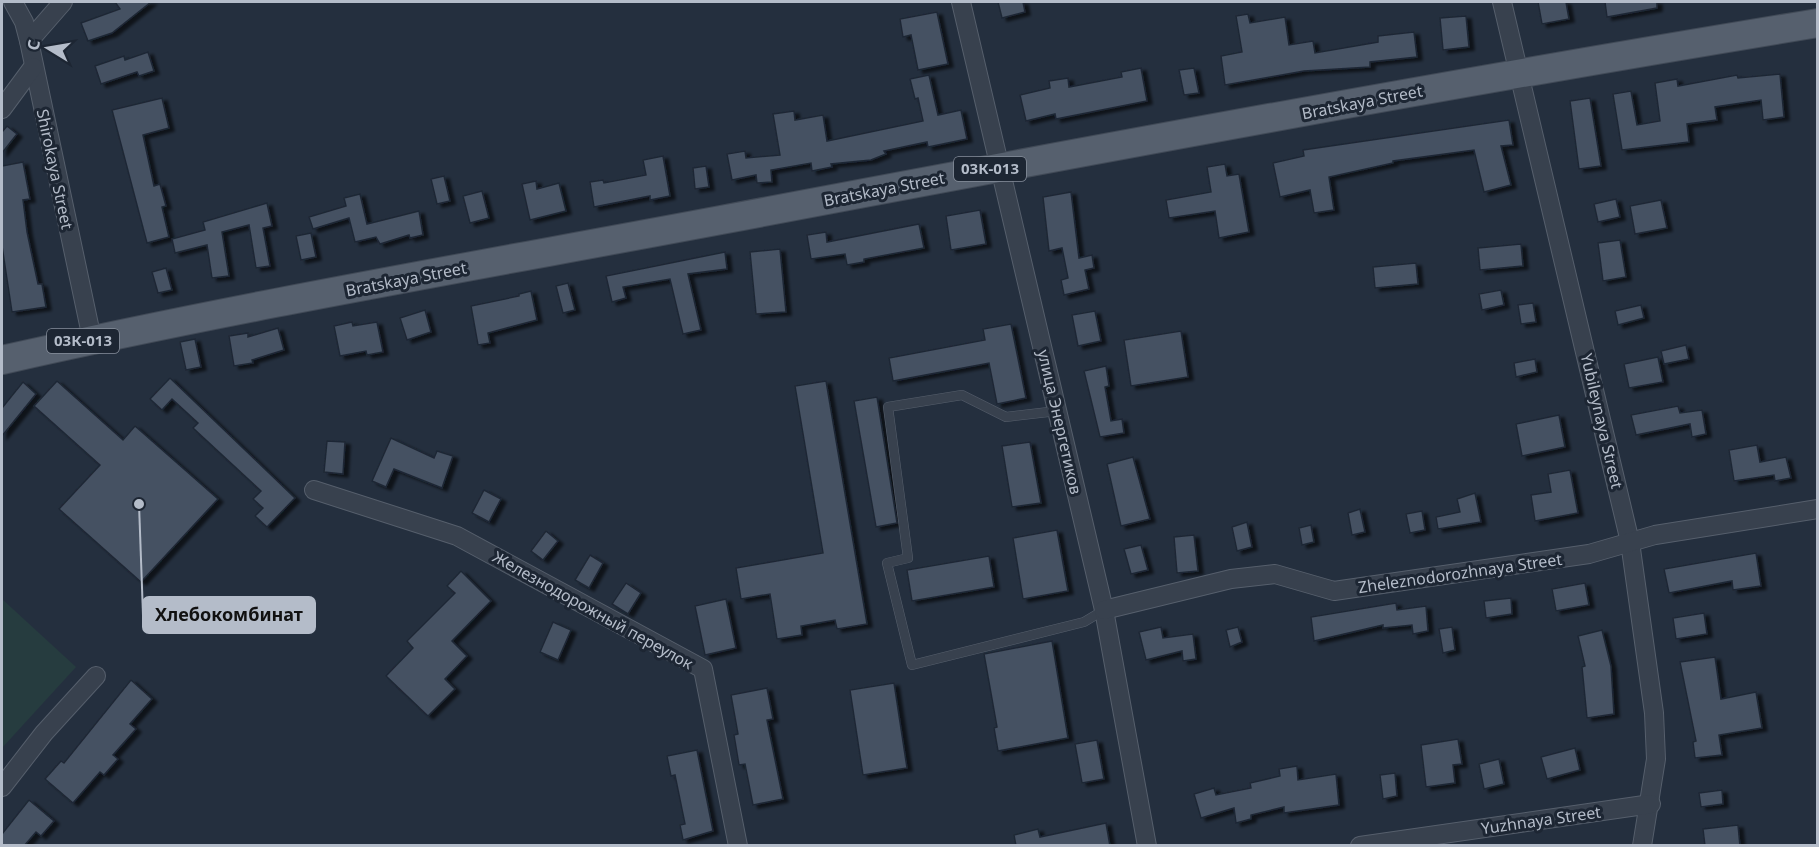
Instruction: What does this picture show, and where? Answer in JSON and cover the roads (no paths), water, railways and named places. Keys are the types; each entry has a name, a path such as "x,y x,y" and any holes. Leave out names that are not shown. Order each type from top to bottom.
{"main road":[{"name":"Bratskaya Street","path":"92,339 1000,167 1521,72 1818,23"},
{"name":"03К-013","path":"2,360 92,339"}],"street":[{"name":"Shirokaya Street","path":"14,2 24,22 29,41 92,339"},
{"path":"29,41 63,2"},
{"name":"улица Энергетиков","path":"961,2 1104,610 1147,846"},
{"name":"Yubileynaya Street","path":"1503,2 1630,542 1654,713 1656,759 1651,804 1642,846"},
{"path":"2,109 33,67"},
{"name":"Железнодорожный переулок","path":"314,490 458,536 703,669 738,846"},
{"name":"Zheleznodorozhnaya Street","path":"1104,610 1231,579 1275,574 1334,591 1589,554 1655,535 1818,509"},
{"path":"2,787 44,733 96,676"},
{"name":"Yuzhnaya Street","path":"1360,846 1651,804"}],"lane":[{"path":"1057,411 1006,417 962,395 888,406 908,558 887,563 912,665 1084,622 1104,610"}],"place":[{"name":"Хлебокомбинат","path":"139,504"}]}
